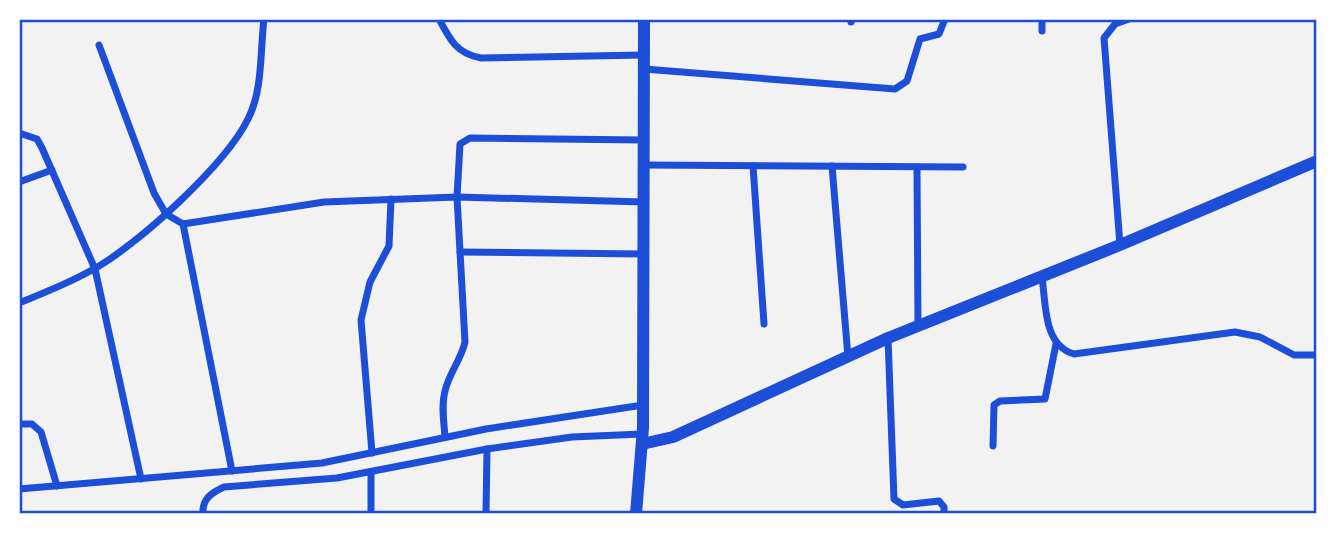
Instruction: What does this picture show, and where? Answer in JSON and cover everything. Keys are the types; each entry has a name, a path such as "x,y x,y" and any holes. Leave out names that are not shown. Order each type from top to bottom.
{"street":[{"path":"19,303 95,269 166,214 228,151 249,117 257,85 264,19"},
{"path":"439,19 452,42 465,55 481,58 644,55"},
{"path":"636,514 642,426 644,19"},
{"path":"644,69 895,89 907,81 920,39 939,34 945,19"},
{"path":"1042,19 1042,31"},
{"path":"1120,245 1104,38 1115,24 1129,19"},
{"path":"99,45 154,194 166,214 183,223 324,202 457,197 644,202"},
{"path":"19,134 37,139 95,269 141,479"},
{"path":"445,437 442,404 445,388 462,357 465,342 457,197 460,144 470,138 644,140"},
{"path":"19,489 322,463 445,437 642,426 673,437 888,338 1120,245 1317,160"},
{"path":"643,165 963,167"},
{"path":"753,166 764,324"},
{"path":"832,166 848,357"},
{"path":"917,167 918,327"},
{"path":"19,182 52,170"},
{"path":"372,453 361,320 370,282 389,246 391,199"},
{"path":"183,223 232,471"},
{"path":"460,252 644,254"},
{"path":"993,446 994,405 1000,401 1039,401 1045,398 1056,345 1050,332 1042,277"},
{"path":"1056,345 1074,354 1234,332 1260,337 1294,355 1317,355"},
{"path":"888,338 894,499 903,505 939,501 944,507 944,514"},
{"path":"19,424 32,424 41,432 57,486"},
{"path":"203,514 203,506 210,494 224,487 275,485 371,472 487,449 642,426"},
{"path":"486,514 487,449"},
{"path":"371,472 371,514"}]}
